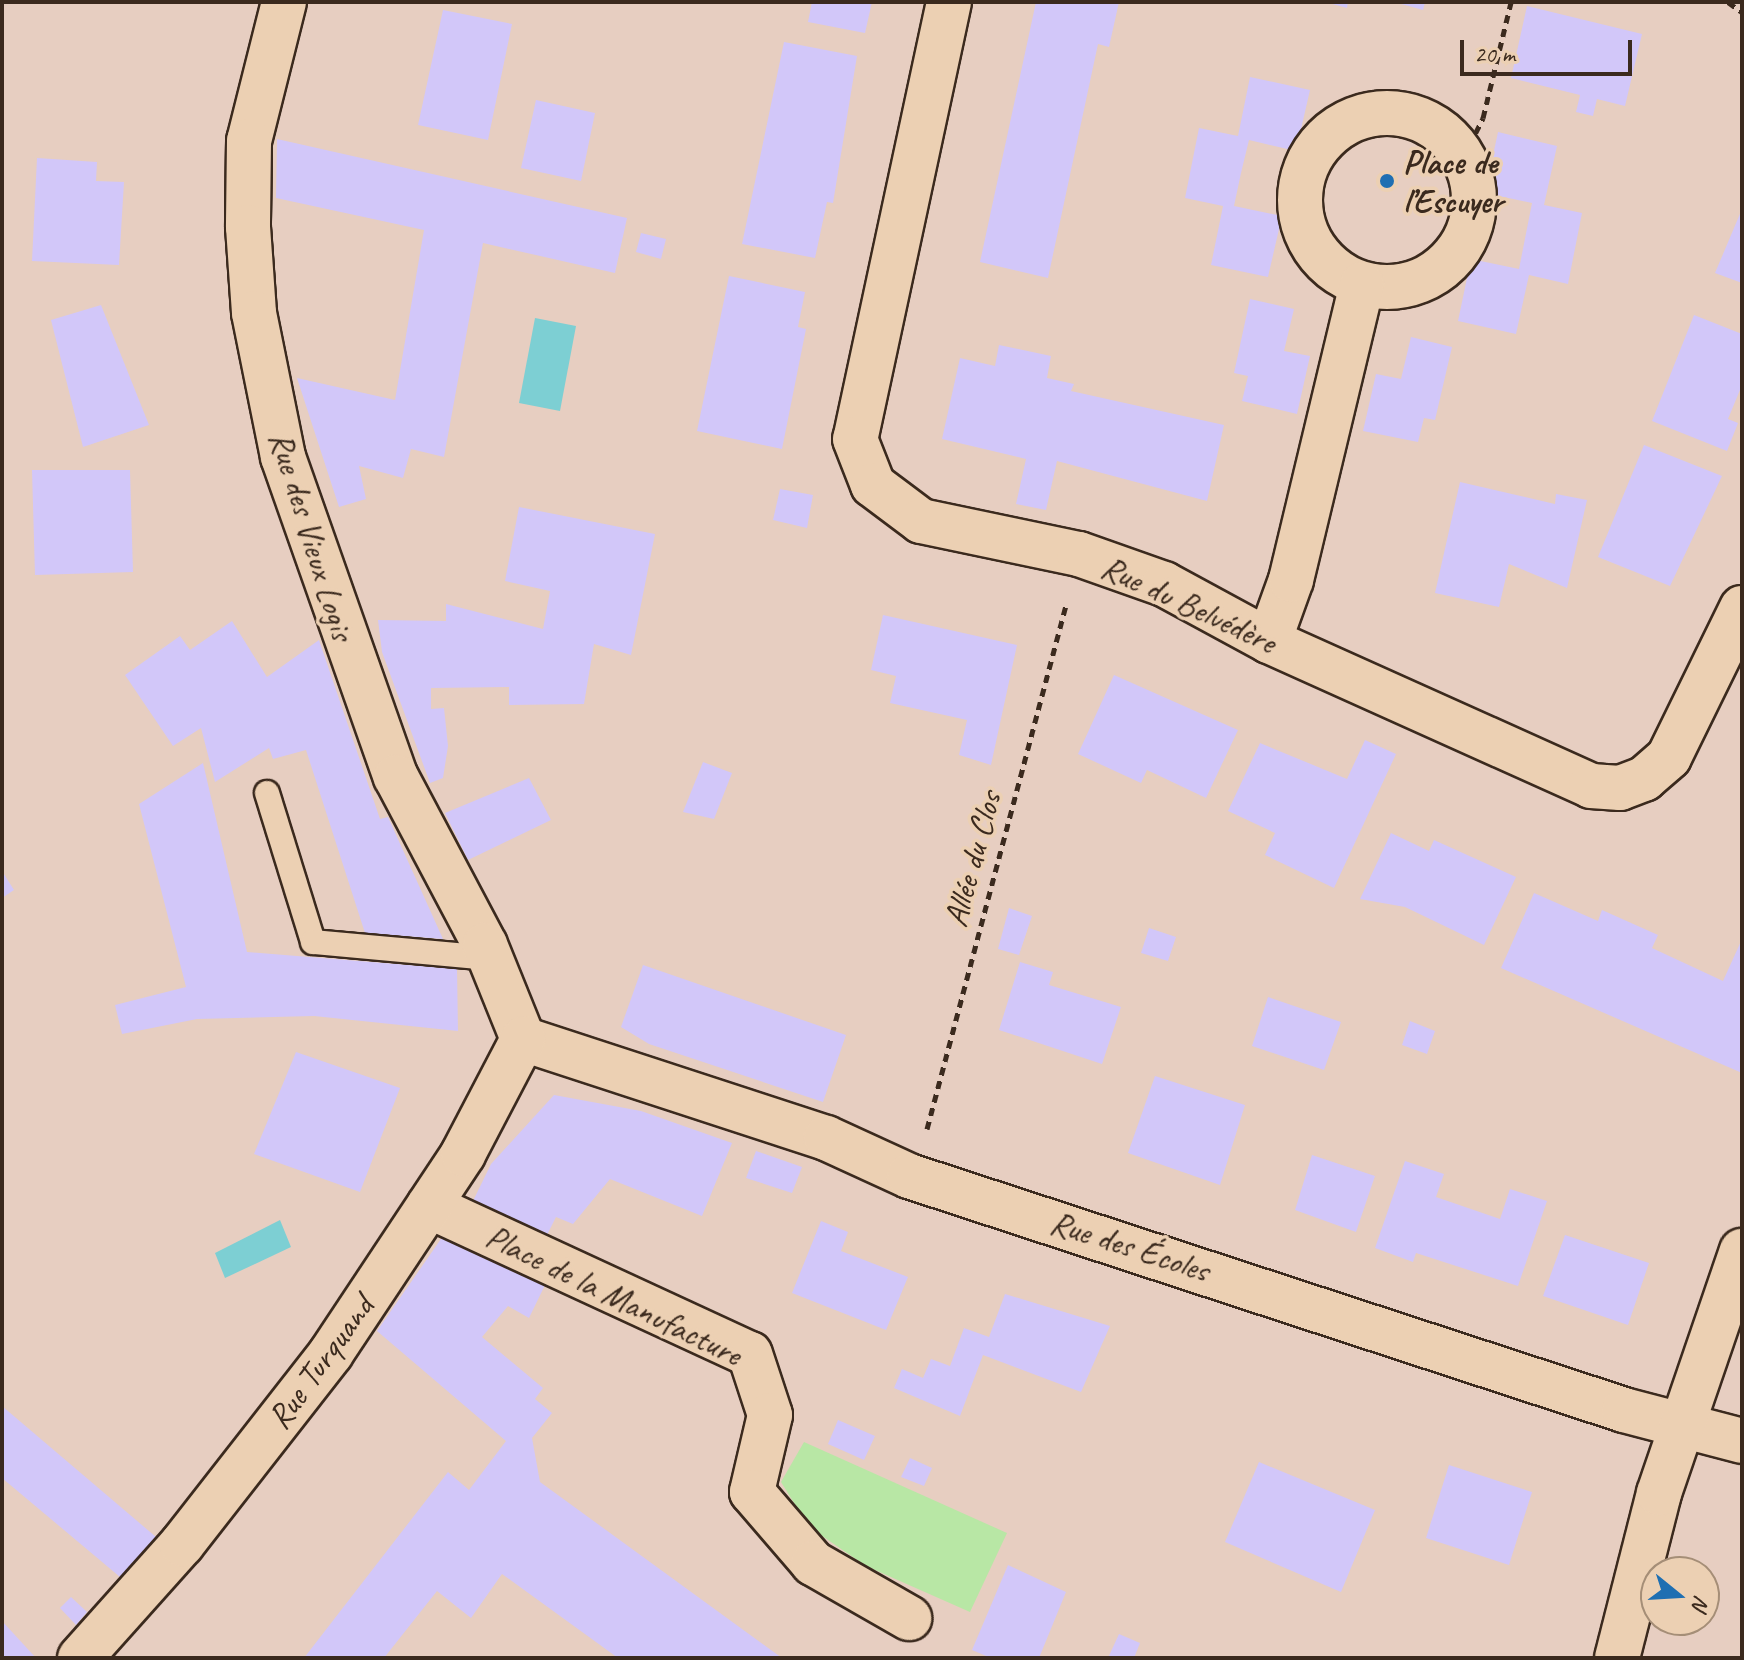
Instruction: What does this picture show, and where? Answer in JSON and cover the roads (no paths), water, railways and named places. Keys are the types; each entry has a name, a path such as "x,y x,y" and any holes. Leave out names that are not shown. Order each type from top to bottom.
{"street":[{"name":"Rue des Vieux Logis","path":"284,2 249,141 248,227 254,313 283,457 396,777 488,958 523,1039"},
{"name":"Rue du Belvédère","path":"949,2 855,439 873,485 921,521 1079,554 1164,584 1269,641 1565,775 1620,788 1669,757 1742,608"},
{"path":"1389,113 1432,126 1463,158 1474,202 1462,246 1438,271 1407,286 1362,284 1323,261 1301,221 1312,155 1345,124 1389,113"},
{"path":"1269,641 1362,284"},
{"name":"Rue des Écoles","path":"523,1039 826,1138 909,1176 1681,1425 1742,1441"},
{"name":"Rue Turquand","path":"80,1658 182,1544 322,1365 429,1206 523,1039"},
{"name":"Place de la Manufacture","path":"429,1206 750,1354 770,1415 752,1492 813,1563 909,1618"},
{"path":"1617,1658 1681,1425 1742,1251"}],"lane":[{"path":"267,793 313,942 488,958"}],"water":[{"path":"535,318 576,326 560,411 519,403"},
{"path":"280,1220 291,1247 225,1278 215,1253"}],"place":[{"name":"Place de l’Escuyer","path":"1387,181"}]}
